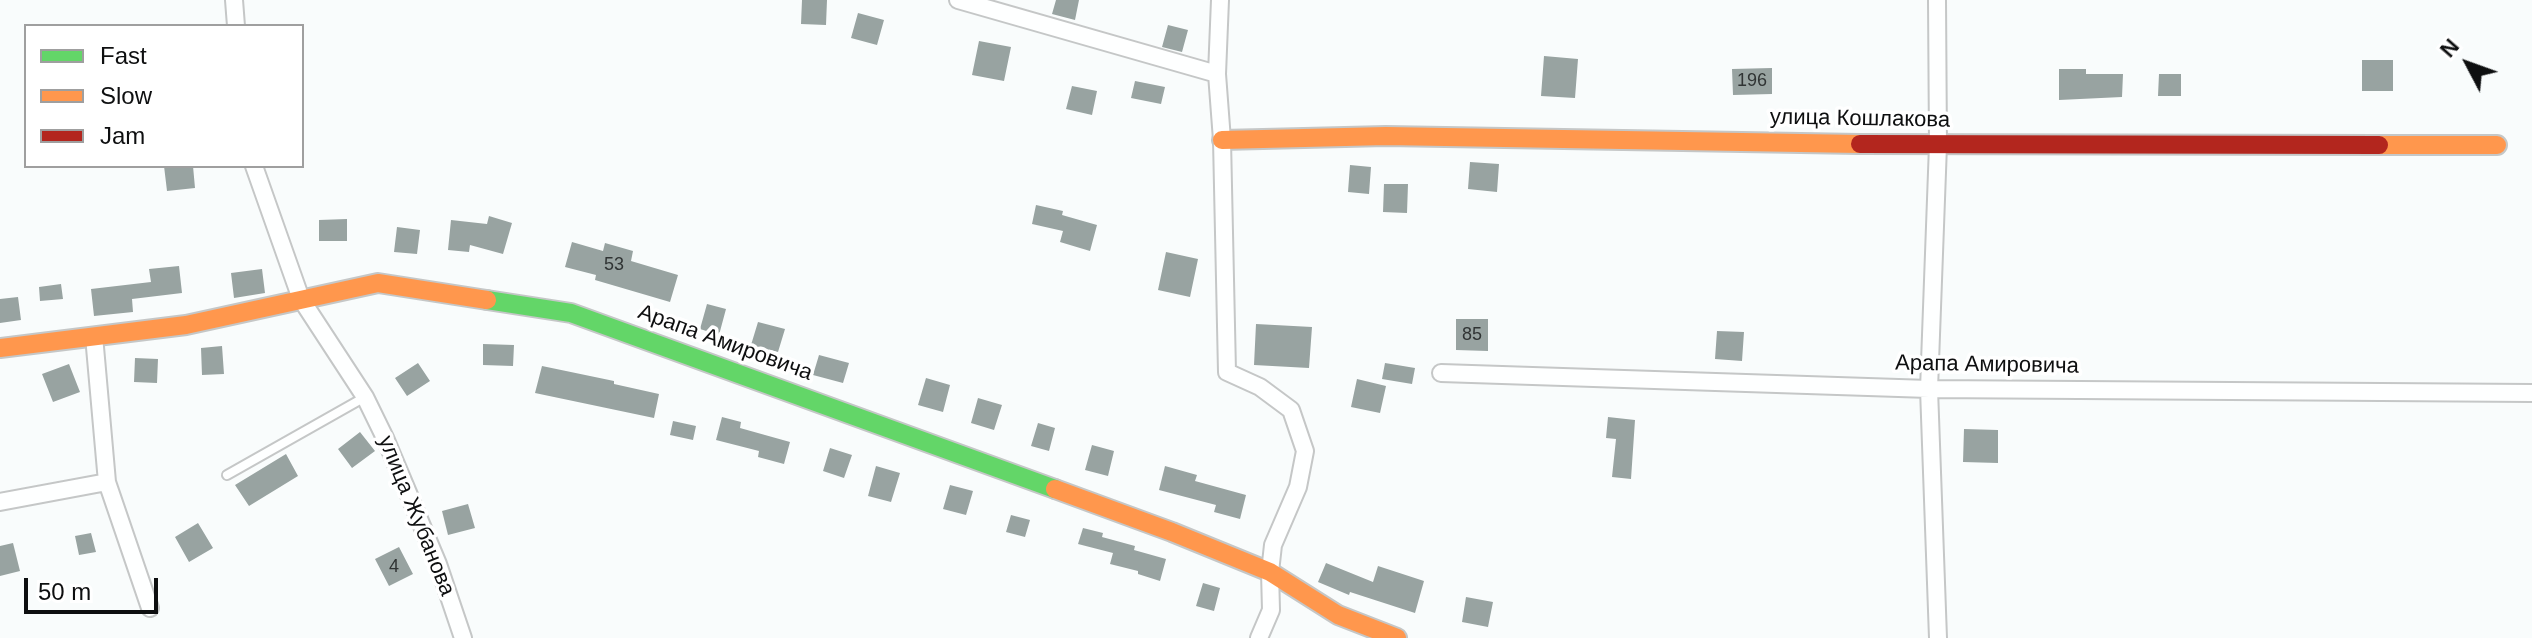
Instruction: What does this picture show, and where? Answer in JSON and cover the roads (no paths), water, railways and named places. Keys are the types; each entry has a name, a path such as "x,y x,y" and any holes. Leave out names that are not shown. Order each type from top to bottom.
{"street":[{"path":"234,0 236,24"},
{"path":"958,0 1217,74"},
{"path":"1220,0 1217,74 1222,140 1227,372 1260,387 1291,410 1305,451 1298,487 1273,545 1271,610 1259,638"},
{"path":"1937,0 1938,145 1929,389 1938,638"},
{"name":"улица Кошлакова","path":"1222,140 1386,136 1938,145 2497,145"},
{"name":"улица Жубанова","path":"255,168 301,299 365,397 385,438 438,564 463,638"},
{"name":"Арапа Амировича","path":"0,348 186,325 378,283 571,313 1172,532 1270,572 1338,615 1397,638"},
{"path":"94,336 107,482 150,608"},
{"name":"Арапа Амировича","path":"1441,373 1929,389 2532,393"},
{"path":"0,502 107,482"}],"lane":[{"path":"227,475 365,397"}]}
